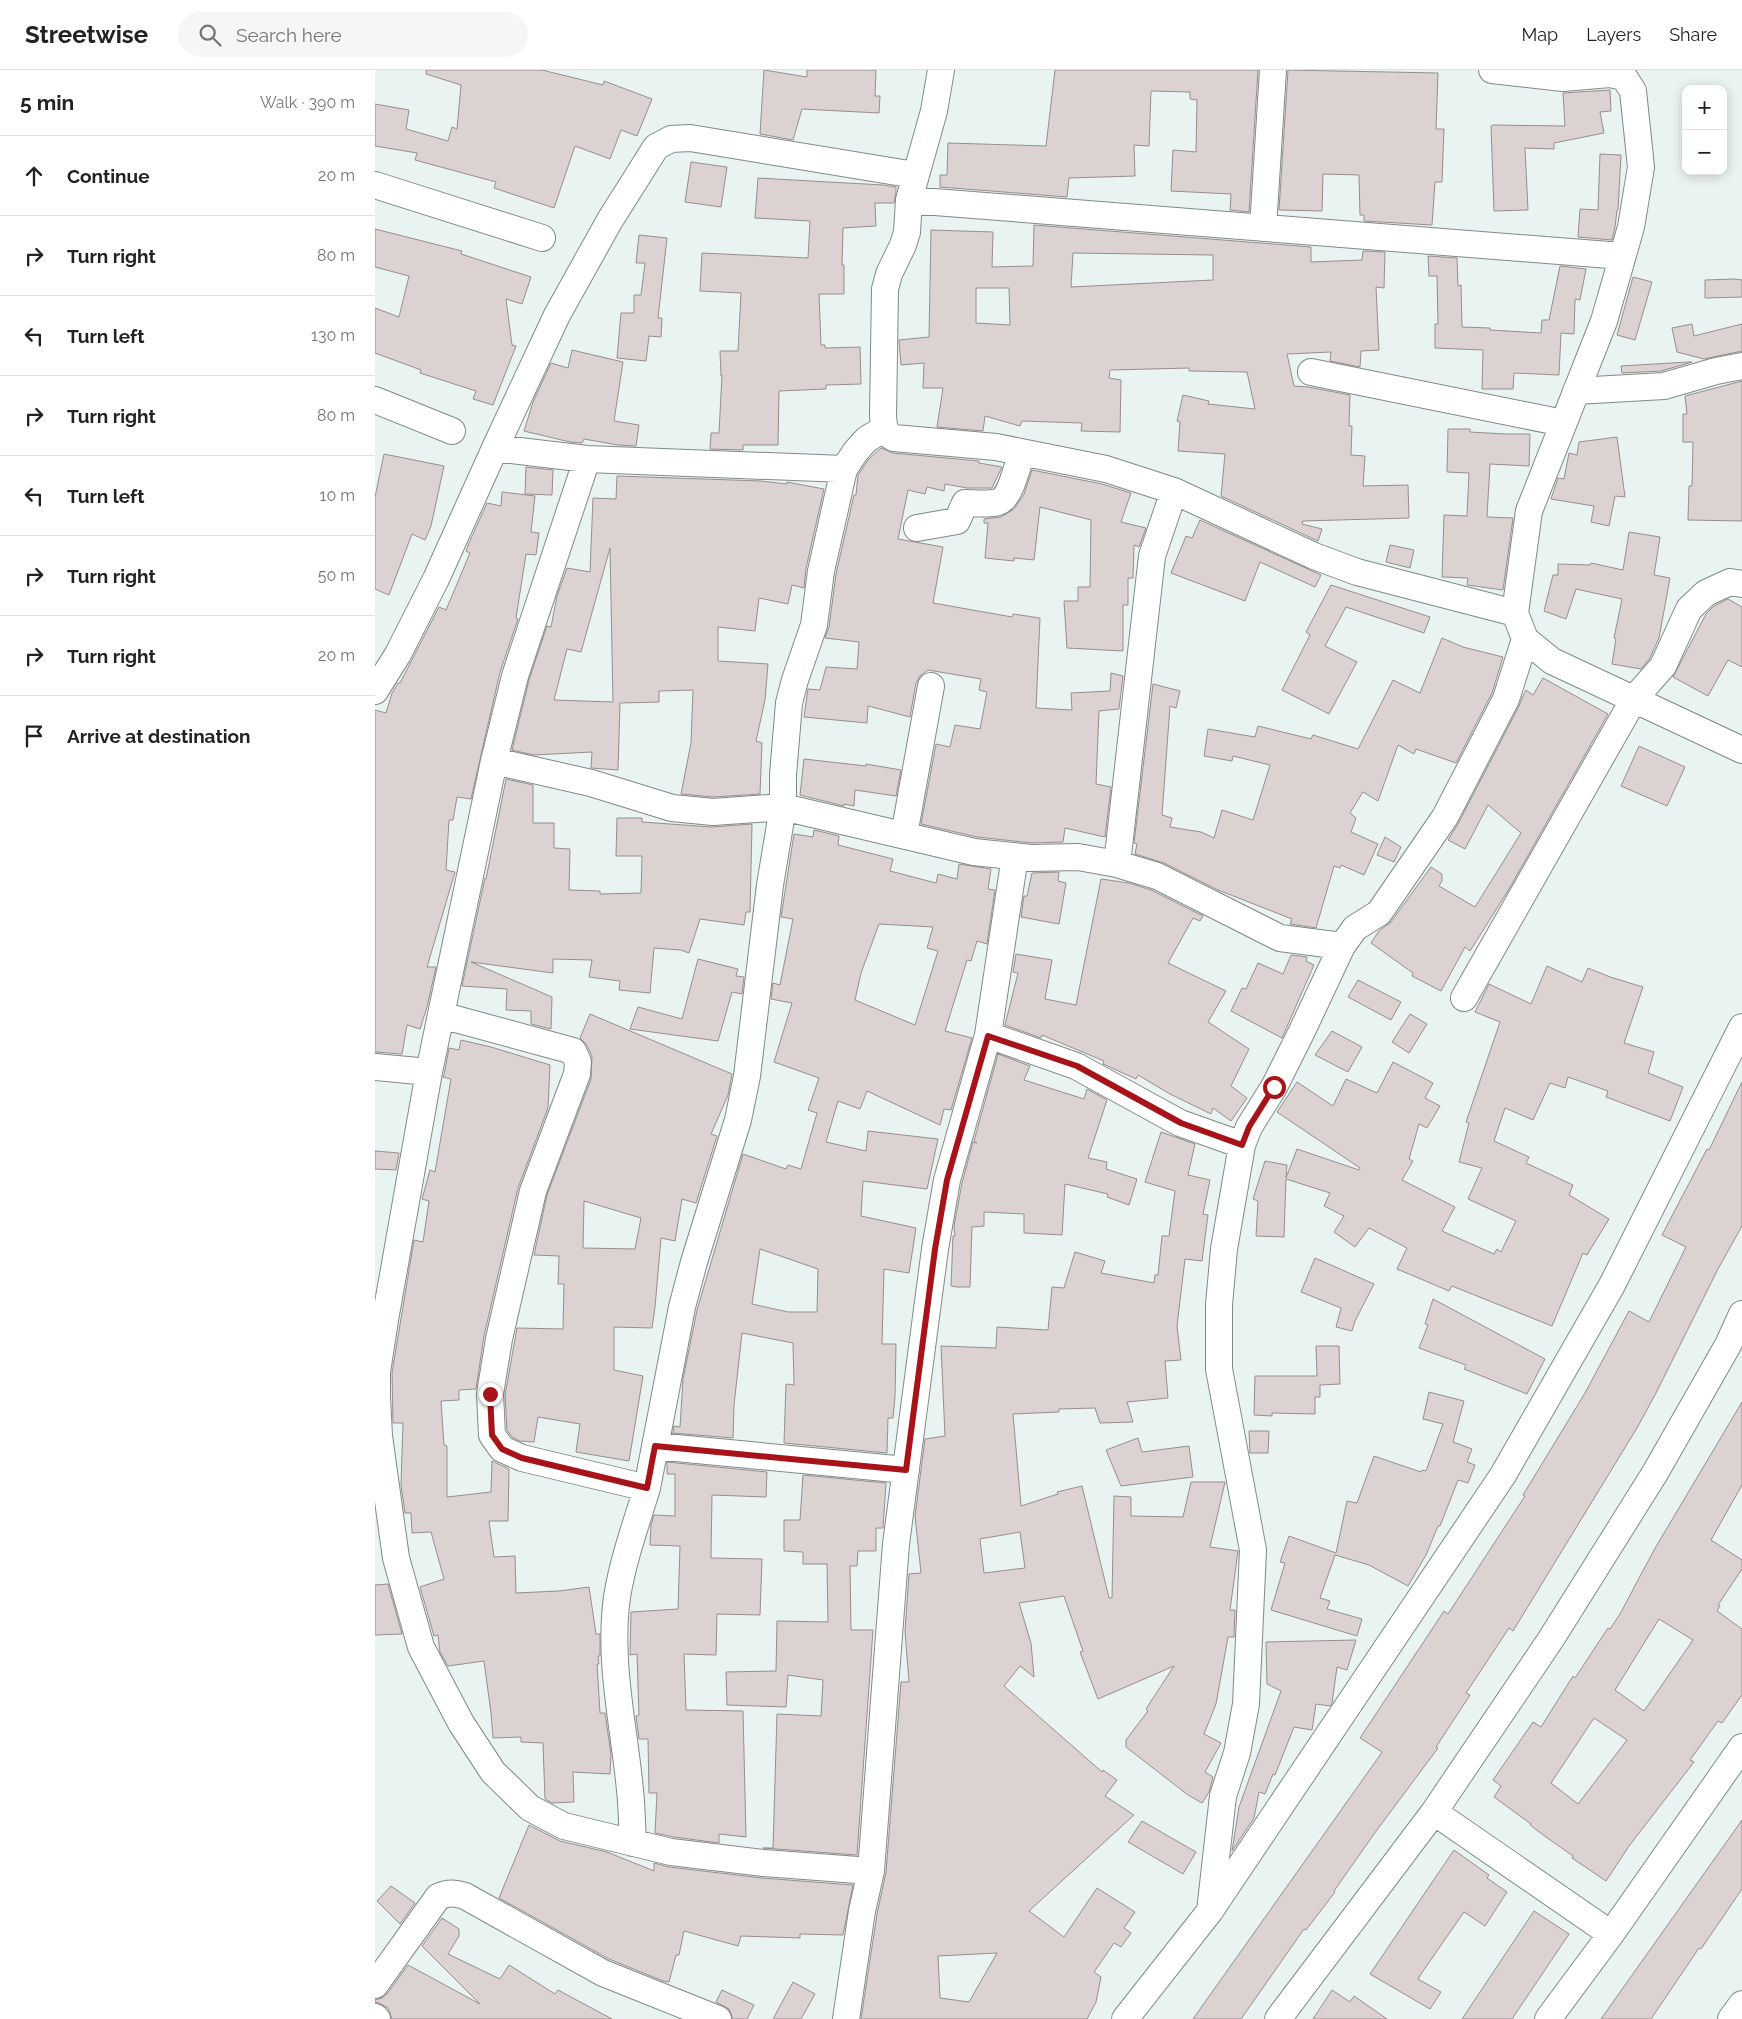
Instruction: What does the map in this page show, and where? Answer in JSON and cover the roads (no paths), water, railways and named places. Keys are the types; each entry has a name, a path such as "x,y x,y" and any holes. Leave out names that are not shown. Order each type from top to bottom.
{"street":[{"path":"941,70 934,111 909,200 907,232 889,274 883,300 883,416 884,429 888,435 894,438 996,447 1106,469 1174,491 1314,556 1357,572 1515,613"},
{"path":"1263,228 1273,70"},
{"path":"1492,70 1563,78 1629,74 1633,91 1641,167 1631,227 1604,321 1529,511 1515,613 1525,639 1552,661 1742,750"},
{"path":"375,691 397,654 436,579 557,315 609,220 657,147 671,139 690,138 915,175"},
{"path":"375,184 542,238"},
{"path":"909,200 1623,256"},
{"path":"1575,391 1664,386 1716,371 1742,366"},
{"path":"1311,372 1563,423"},
{"path":"375,400 452,431"},
{"path":"633,1843 630,1790 622,1735 614,1644 617,1599 624,1560 647,1488 691,1271 738,1120 747,1076 770,885 783,807 783,775 789,704 813,625 821,570 844,469 867,439 884,429"},
{"path":"495,448 587,459 844,469"},
{"path":"917,528 957,521 965,503 996,503 1002,500 1007,494 1021,452"},
{"path":"587,459 515,676 494,761 429,1072 377,1372 379,1436 397,1558 421,1647 461,1723 493,1772 530,1808 564,1826 671,1852 764,1863 871,1871"},
{"path":"1117,864 1151,556 1174,491"},
{"path":"1464,998 1634,699 1663,666 1689,609 1706,594 1730,582 1742,584"},
{"path":"1210,1912 1223,1796 1237,1753 1246,1704 1253,1560 1253,1550 1219,1369 1219,1305 1224,1249 1242,1145 1249,1127 1274,1087 1303,1031 1342,946 1355,928 1379,913 1445,817 1506,699 1525,639"},
{"path":"904,835 931,686"},
{"path":"494,761 591,783 672,808 713,812 783,807 974,852 1031,858 1078,858 1117,864 1157,876 1280,938 1342,946"},
{"path":"845,2019 862,1912 871,1871 896,1544 935,1249 947,1180 988,1036 1015,856"},
{"path":"441,1016 573,1051 578,1062 577,1074 533,1191 499,1339 490,1394 492,1435 502,1449 522,1458 647,1488"},
{"path":"1125,2019 1210,1912 1503,1474 1612,1285 1742,1027"},
{"path":"988,1036 1077,1066 1181,1123 1242,1145"},
{"path":"375,1067 429,1072"},
{"path":"1278,2019 1434,1812 1551,1639 1655,1473 1728,1345 1742,1314"},
{"path":"655,1446 906,1470"},
{"path":"1548,2019 1611,1934 1742,1747"},
{"path":"1434,1812 1611,1934"},
{"path":"375,1985 438,1897 445,1893 455,1893 465,1896 603,1973 718,2019"},
{"path":"1731,2019 1742,2004"}]}
